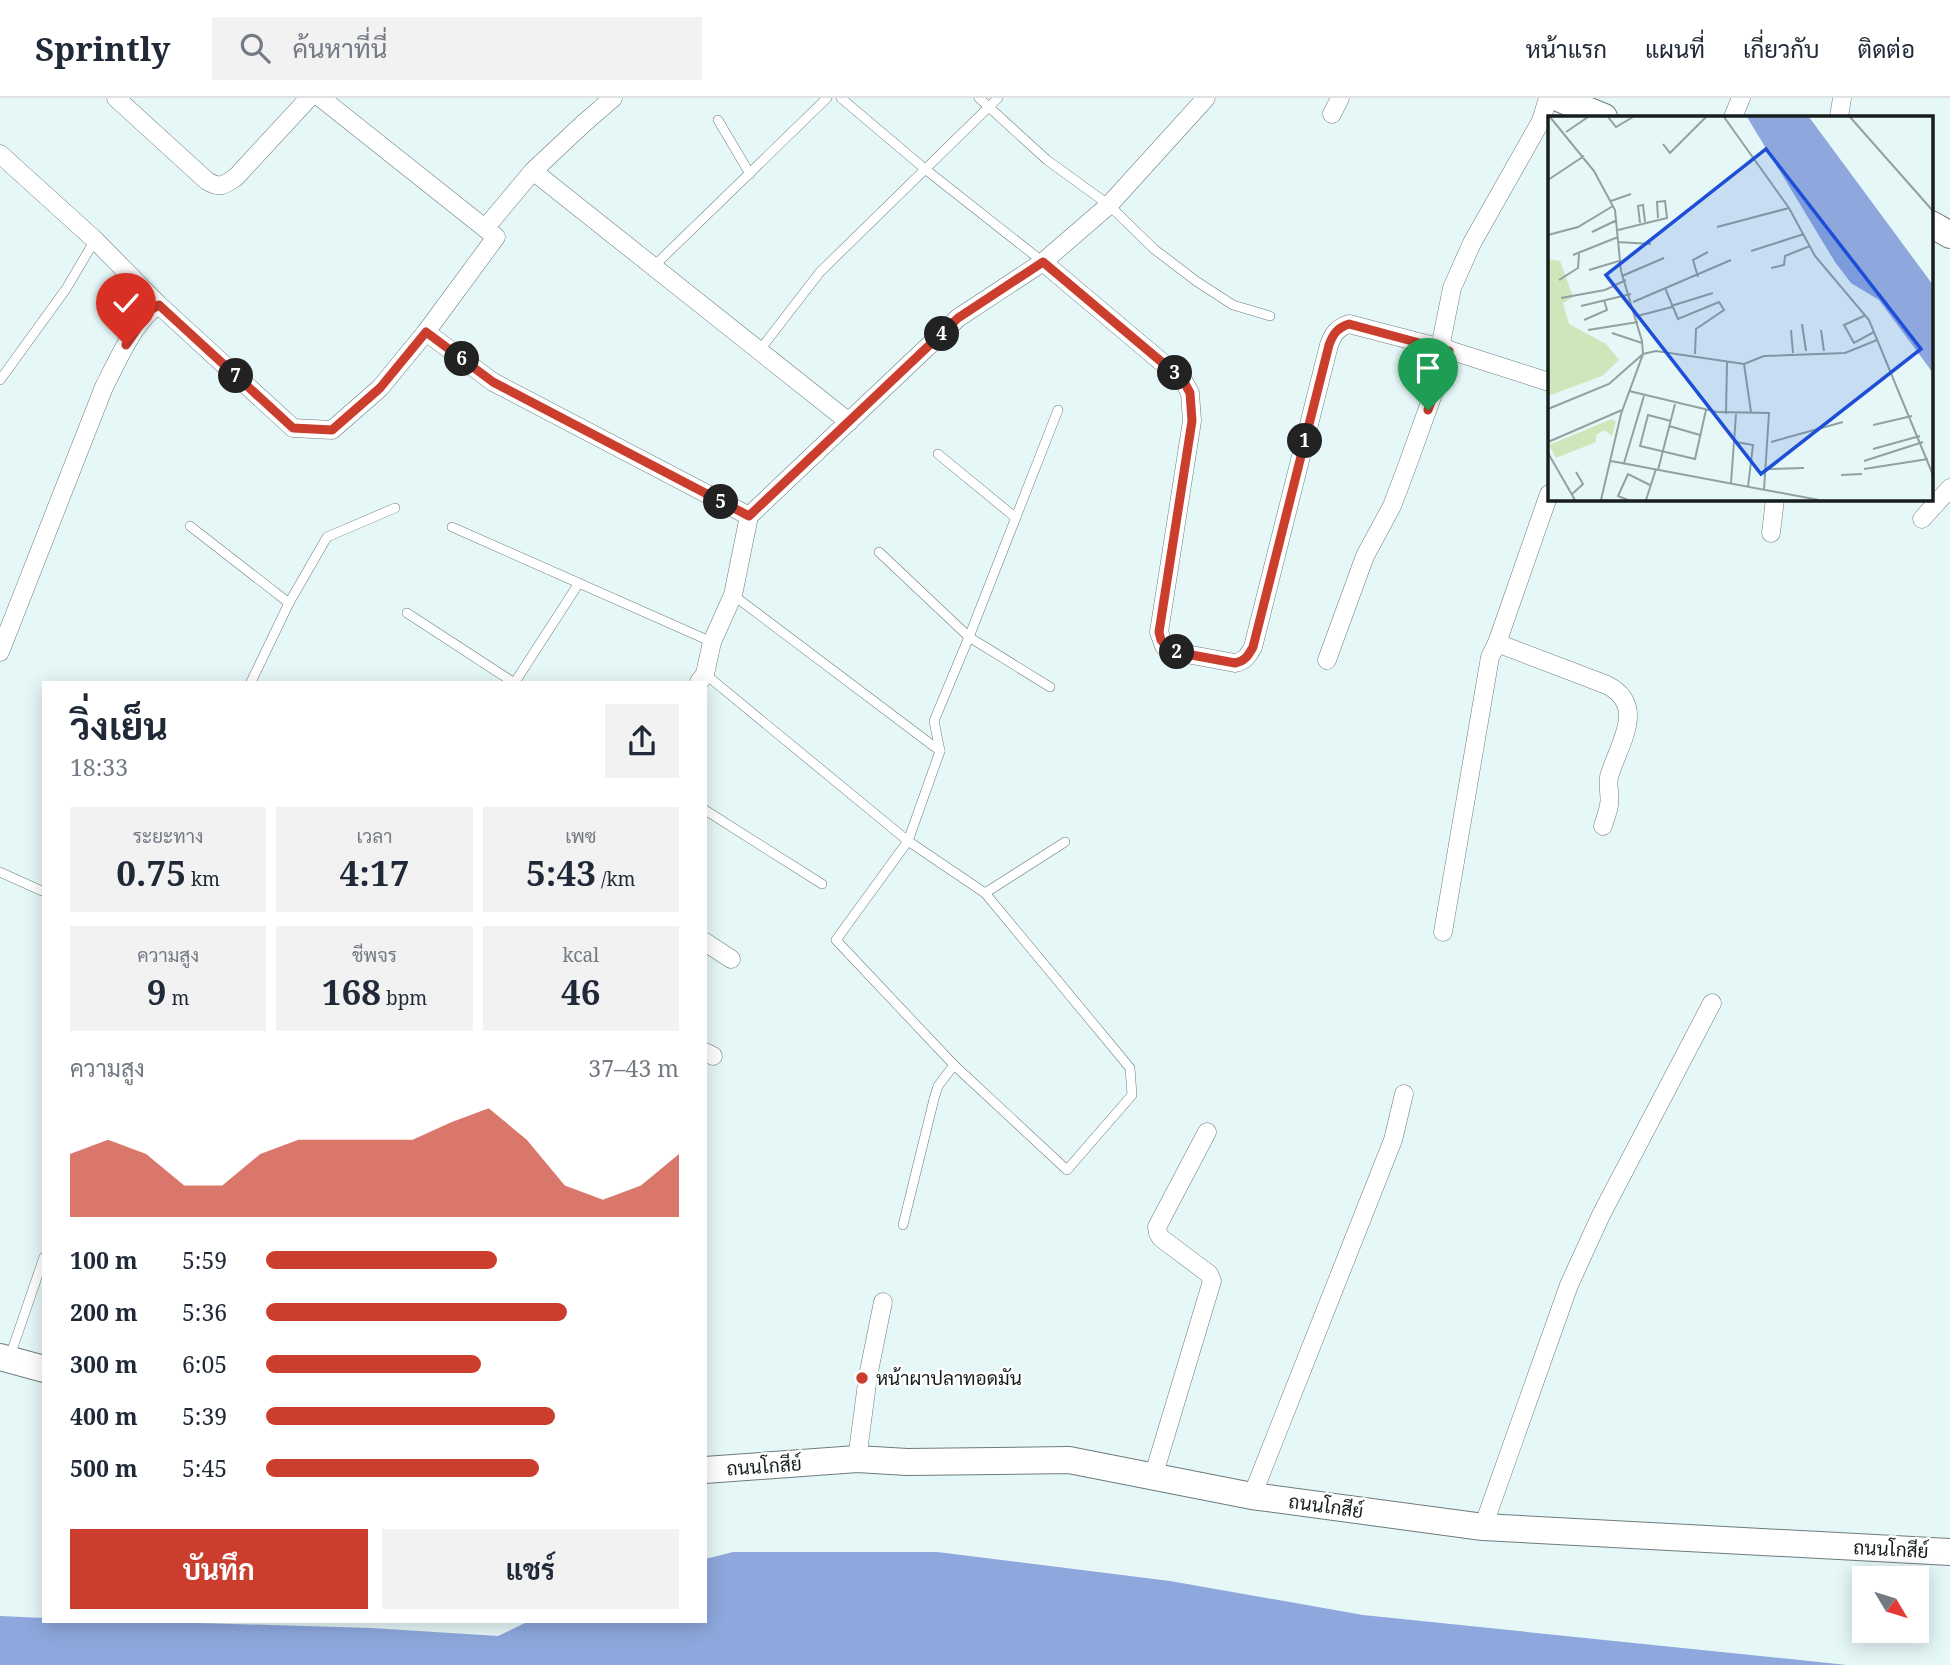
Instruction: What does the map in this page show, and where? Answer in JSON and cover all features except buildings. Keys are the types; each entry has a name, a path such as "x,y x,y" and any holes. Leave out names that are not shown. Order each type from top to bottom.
{"street":[{"path":"116,98 215,186 224,185 236,177 309,98"},
{"path":"1,158 95,240 159,305 293,428 332,430 380,388 426,332 496,237 321,98"},
{"path":"486,228 533,171 613,98"},
{"path":"702,678 712,642 733,595 749,516 958,318 1043,262 1109,205 1206,98"},
{"path":"1327,660 1365,555 1392,506 1406,469 1445,349 1452,288 1472,243 1541,121 1548,98"},
{"path":"1558,98 1602,116"},
{"path":"1733,116 1741,98"},
{"path":"1839,116 1842,98"},
{"path":"533,171 849,422"},
{"path":"1932,225 1950,236"},
{"path":"1043,262 1183,380 1190,393 1192,421 1159,632 1161,640 1170,651 1235,663 1248,657 1253,647 1329,345 1340,327 1349,324 1445,349 1548,382"},
{"path":"0,652 104,387 126,345 150,310 159,305"},
{"path":"426,332 493,382 749,516"},
{"path":"1922,519 1950,488"},
{"path":"1443,932 1490,657 1548,497"},
{"path":"1771,533 1775,500"},
{"path":"1497,643 1607,685 1618,691 1626,700 1629,713 1608,780 1609,806 1603,826"},
{"path":"707,943 731,959"},
{"path":"1483,1528 1569,1285 1601,1215 1712,1003"},
{"path":"1252,1496 1393,1140 1404,1094"},
{"path":"1153,1477 1212,1281 1209,1274 1161,1238 1157,1227 1207,1132"},
{"path":"857,1459 883,1302"},
{"path":"5,1358 42,1368"},
{"name":"ถนนโกสีย์","path":"707,1470 857,1459 906,1462 1069,1460 1252,1496 1483,1528 1950,1552"}],"lane":[{"path":"653,267 827,98"},
{"path":"841,98 925,169 1043,262"},
{"path":"979,98 1047,160 1109,205 1154,249 1196,281 1233,305 1270,316"},
{"path":"759,351 820,272 998,98"},
{"path":"718,120 750,174"},
{"path":"0,380 66,289 95,240"},
{"path":"707,682 908,841 985,894 1130,1068 1132,1096 1067,1170 954,1065 836,940 908,841 940,751 934,721 1058,410"},
{"path":"938,454 1016,518"},
{"path":"251,681 289,603 327,537 395,508"},
{"path":"190,526 289,603"},
{"path":"452,527 712,642"},
{"path":"878,552 969,637 1050,687"},
{"path":"515,681 579,583"},
{"path":"733,595 940,751"},
{"path":"407,613 512,681"},
{"path":"707,811 822,884"},
{"path":"985,894 1065,842"},
{"path":"0,872 42,891"},
{"path":"903,1225 938,1086 954,1065"},
{"path":"5,1358 42,1263"}],"water":[{"path":"733,1552 937,1552 1170,1581 1363,1615 1847,1665 0,1665 0,1616 42,1618 42,1623 200,1623 371,1628 498,1636 525,1623 707,1623 707,1558"}],"place":[{"name":"หน้าผาปลาทอดมัน","path":"862,1378"}],"route":[{"path":"126,345 150,310 159,305 293,428 332,430 380,388 426,332 493,382 749,516 958,318 1043,262 1183,380 1190,393 1192,421 1159,632 1164,646 1170,651 1235,663 1248,657 1253,647 1329,345 1340,327 1349,324 1449,351 1428,410"}]}
